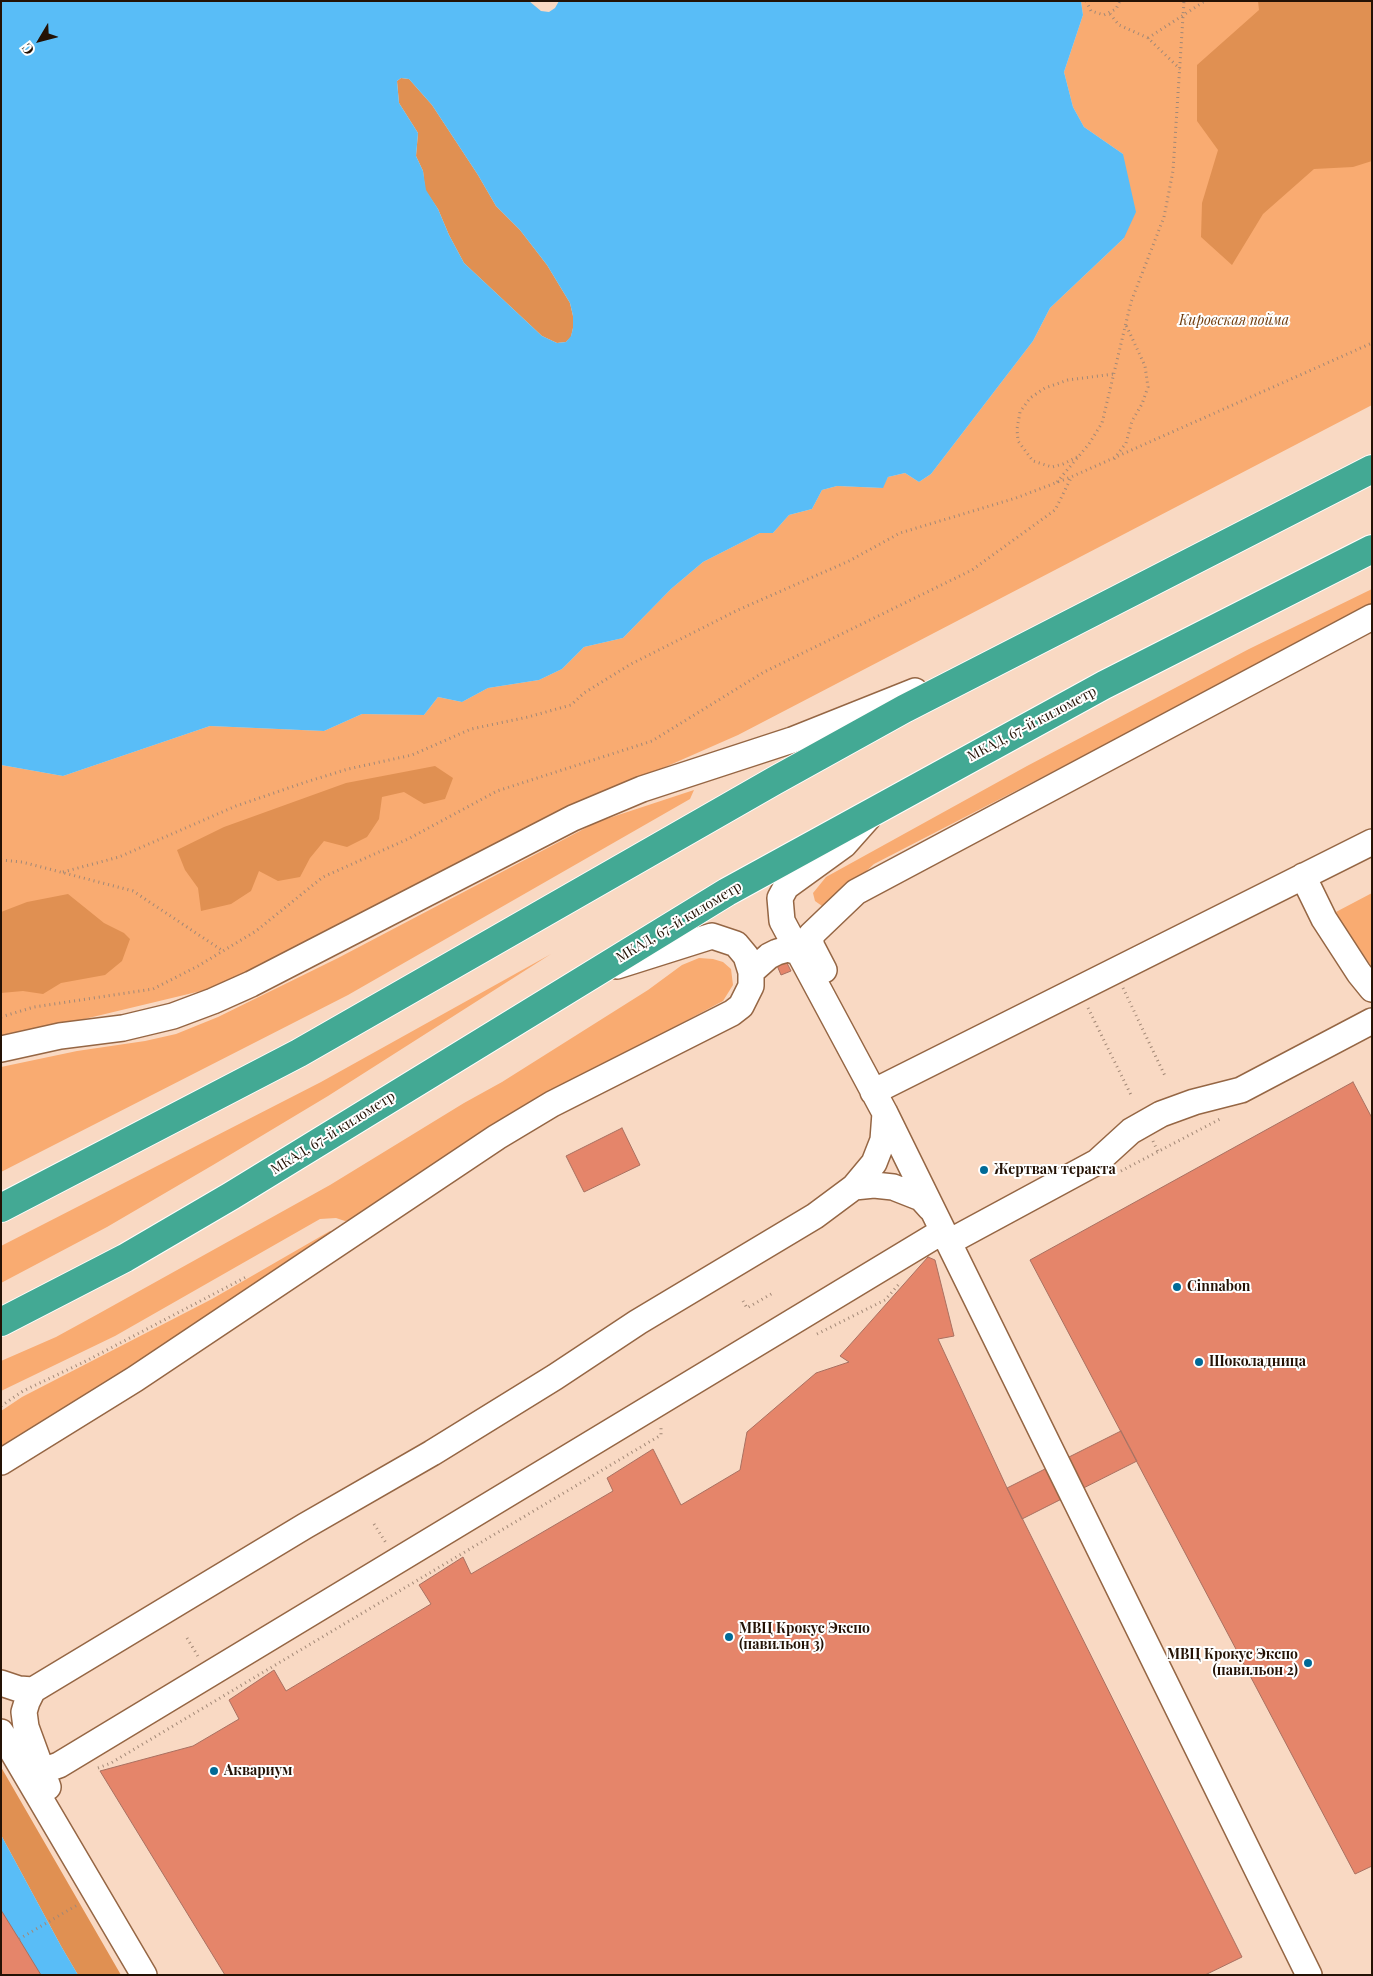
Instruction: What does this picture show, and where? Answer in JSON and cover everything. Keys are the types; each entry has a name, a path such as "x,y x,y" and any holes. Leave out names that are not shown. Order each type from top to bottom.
{"highway":[{"path":"1,1208 299,1053 783,776 904,709 1372,470"},
{"name":"МКАД, 67-й километр","path":"1,1322 125,1258 231,1196 727,892 878,806 1104,685 1372,549"}],"street":[{"path":"860,1070 856,1034 811,945 812,935 816,929 856,892 1372,617"},
{"path":"1,1049 60,1036 123,1028 173,1016 213,1001 259,980 573,818 642,789 792,740 876,708 1046,636"},
{"path":"878,806 844,845 786,887 780,898 782,921 879,1103 1309,1975"},
{"path":"879,1103 1303,876 1372,842"},
{"path":"812,867 795,894 794,903 800,921 811,930 816,929"},
{"path":"1303,876 1324,919 1359,973 1372,989"},
{"path":"1,1462 135,1379 497,1137 552,1104 732,1013 747,997 751,986 752,972 746,956 736,944 712,936 593,974"},
{"path":"752,972 769,956 778,952 788,949 797,952"},
{"path":"42,1772 59,1765 942,1229 1097,1162 1131,1131 1161,1114 1194,1102 1241,1090 1372,1021"},
{"path":"71,1852 68,1831 42,1772 25,1720 27,1702 33,1690 283,1539 432,1453 555,1377 638,1322 815,1216 854,1187 874,1163 883,1140 879,1103"},
{"path":"854,1187 874,1185 908,1191 921,1198 942,1229"},
{"path":"1,1683 19,1689 33,1690"},
{"path":"1,1732 144,1975"}],"path":[{"path":"1086,1 1091,11 1097,14 1110,14 1116,9 1120,1"},
{"path":"1056,483 1081,454 1102,423 1131,302 1164,216 1173,171 1184,1"},
{"path":"1148,38 1184,17 1205,1"},
{"path":"1110,14 1119,25 1148,38 1180,69"},
{"path":"1114,459 1126,443 1132,421 1142,404 1148,387 1145,366 1126,325"},
{"path":"63,872 119,858 236,806 306,782 348,769 412,755 471,729 528,717 571,705 584,693 631,664 746,606 849,561 900,533 1016,498 1071,477 1372,343"},
{"path":"1081,454 1063,464 1052,467 1033,461 1018,441 1017,429 1020,412 1030,398 1045,388 1068,380 1114,374"},
{"path":"1,1017 34,1007 153,989 256,931 323,877 408,839 497,791 652,741 764,672 972,570 1055,510 1071,477"},
{"path":"1,860 22,862 133,891 223,951"},
{"path":"1120,982 1166,1078"},
{"path":"1083,999 1131,1095"},
{"path":"1115,1174 1228,1115"},
{"path":"1,1406 23,1391 84,1362 254,1272"},
{"path":"812,1337 885,1300 905,1278"},
{"path":"743,1301 747,1308 773,1293"},
{"path":"92,1770 111,1763 660,1435 662,1418"},
{"path":"20,1940 80,1904"}],"green space":[{"name":"Кировская пойма","path":"1081,1 1372,1 1372,405 738,735 572,808 226,985 1,1039 1,765 63,776 210,726 324,731 362,714 424,715 438,697 462,702 488,688 539,680 562,669 584,647 623,638 671,589 703,562 760,533 773,533 789,515 812,509 822,490 837,486 882,488 888,477 905,473 919,482 931,474 1033,341 1050,308 1124,238 1123,154 1084,127 1073,107 1064,72 1083,15"},
{"path":"1372,589 1372,607 874,864 831,904 822,906 815,901 813,893 826,877 1027,766 1249,649"},
{"path":"694,790 690,799 348,995 1,1172 1,1067 77,1051 145,1041 176,1034 218,1017 338,958 597,822"},
{"path":"1372,893 1372,967 1334,913"},
{"path":"551,954 328,1096 213,1165 107,1227 1,1283 1,1246 321,1082"},
{"path":"699,958 723,962 731,969 733,985 723,1001 553,1092 358,1219 345,1221 336,1218 320,1219 115,1336 1,1391 1,1361 56,1337 330,1185 464,1103 502,1082 648,990 682,965"},
{"path":"330,1231 336,1234 1,1455 1,1411 22,1397 212,1299"}],"shaded area":[{"path":"1258,1 1372,1 1372,161 1353,167 1314,169 1263,214 1232,265 1201,237 1202,203 1218,150 1197,121 1197,65 1259,10"},
{"path":"401,78 409,79 432,105 496,206 520,230 547,265 570,303 573,328 571,337 566,342 557,343 542,336 464,263 438,209 425,190 423,171 416,156 418,133 399,103 397,81"},
{"path":"435,766 453,778 445,799 424,804 404,792 382,797 379,819 367,837 347,847 324,841 310,858 300,877 278,881 259,871 251,891 231,904 201,911 198,888 185,870 177,850 224,827 346,783"},
{"path":"68,894 104,923 124,933 130,939 122,961 105,975 61,983 43,994 23,991 1,993 1,912 27,902"},
{"path":"1,1767 121,1975 78,1975 61,1946 1,1835"}],"water":[{"path":"1,1 529,1 541,11 549,12 555,8 559,1 1081,1 1083,15 1064,72 1073,107 1084,127 1123,154 1136,212 1124,238 1050,308 1033,341 931,474 919,482 905,473 888,477 883,488 837,486 822,490 812,509 789,515 773,533 760,533 703,562 671,589 623,638 584,647 562,669 539,680 488,688 462,702 438,697 424,715 362,714 324,731 210,726 63,776 1,765","holes":["401,78 409,79 432,105 496,206 520,230 547,265 570,303 573,328 571,336 566,342 557,343 542,336 464,263 438,209 426,190 423,171 416,156 418,133 399,103 397,81"]},
{"path":"1,1835 61,1946 78,1975 1,1975"}],"building":[{"path":"785,959 791,971 781,975 776,963"},
{"name":"МВЦ Крокус Экспо (павильон 2)","path":"1353,1082 1372,1118 1372,1866 1355,1874 1030,1260"},
{"path":"622,1128 640,1165 584,1192 566,1156"},
{"name":"МВЦ Крокус Экспо (павильон 3)","path":"928,1257 935,1260 954,1336 938,1339 1007,1488 1242,1957 1205,1975 225,1975 100,1771 193,1746 239,1719 229,1700 274,1670 286,1691 431,1604 419,1585 463,1557 471,1574 613,1491 607,1478 653,1449 681,1505 740,1470 747,1432 816,1373 849,1362 840,1356"},
{"path":"1121,1431 1137,1461 1022,1519 1007,1488"},
{"path":"1,1910 19,1939 41,1975 1,1975"}],"place":[{"name":"Жертвам теракта","path":"984,1170"},
{"name":"Cinnabon","path":"1177,1287"},
{"name":"Шоколадница","path":"1199,1362"},
{"name":"МВЦ Крокус Экспо (павильон 3)","path":"729,1637"},
{"name":"МВЦ Крокус Экспо (павильон 2)","path":"1308,1663"},
{"name":"Аквариум","path":"214,1771"}]}
